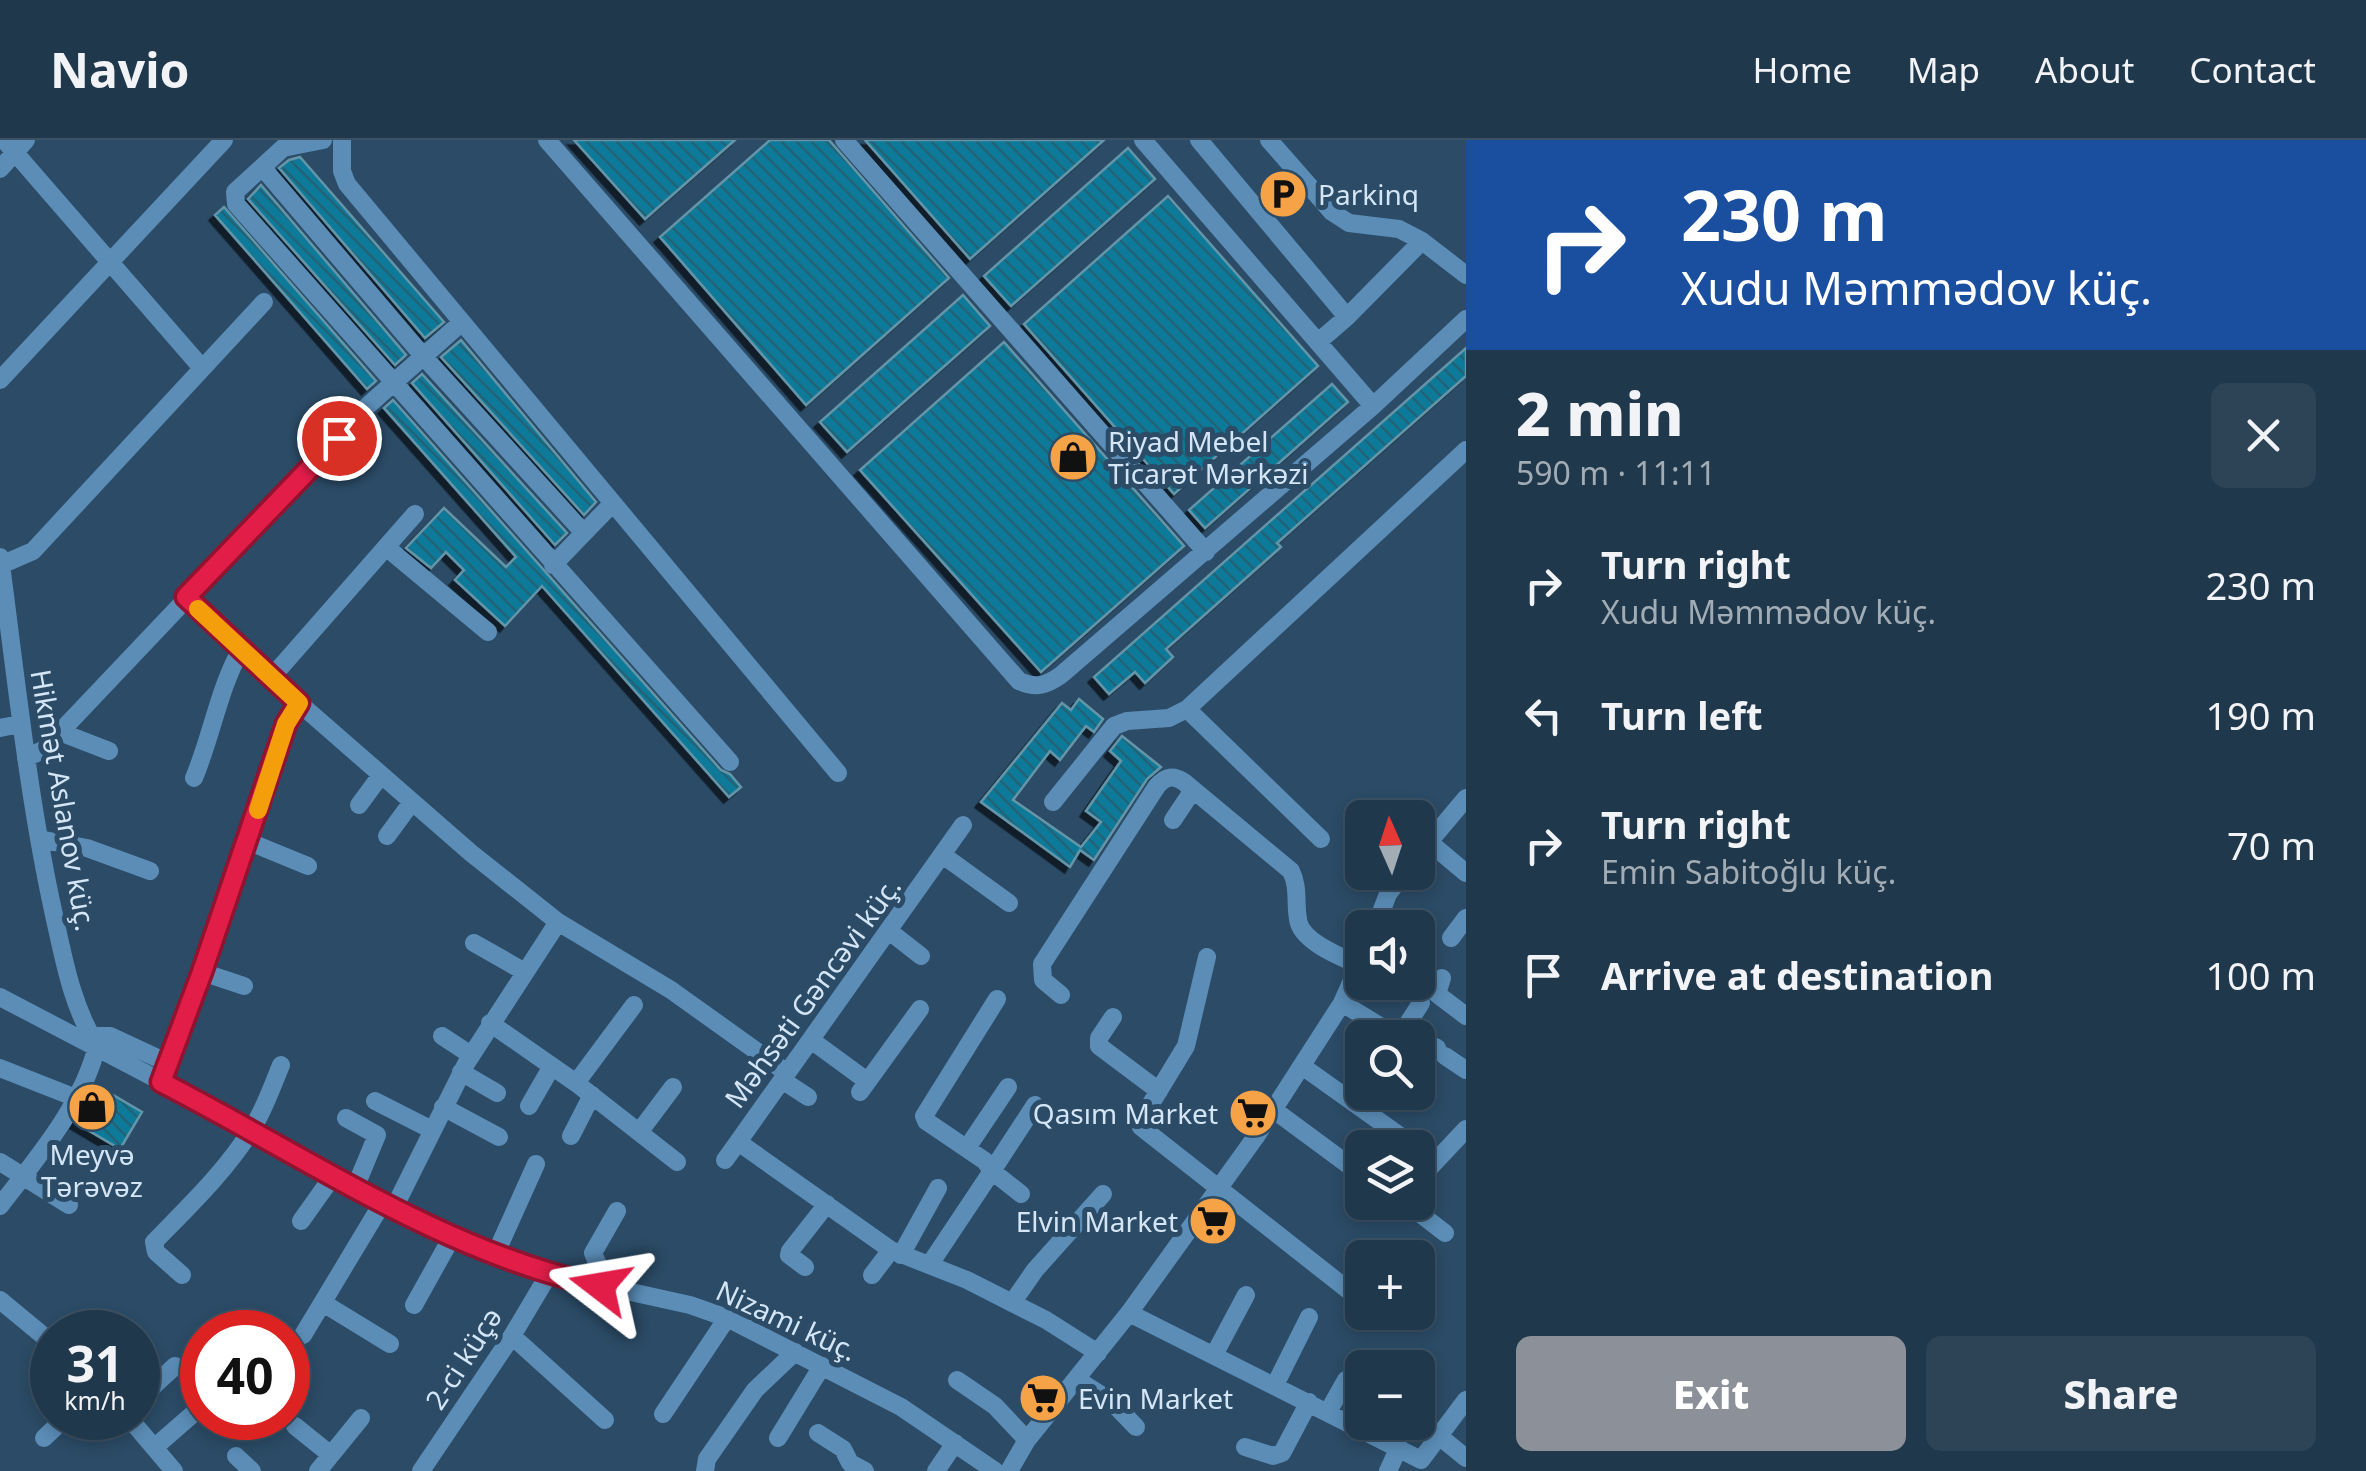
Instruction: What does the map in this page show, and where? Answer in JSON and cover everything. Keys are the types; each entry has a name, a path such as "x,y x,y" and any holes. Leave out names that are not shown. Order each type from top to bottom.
{"street":[{"path":"0,380 224,140"},
{"path":"323,140 283,148 234,192 236,204 730,762"},
{"path":"342,140 342,171 347,184 838,773"},
{"path":"547,140 1020,681 1038,686 1050,683 1206,552 1466,319"},
{"path":"844,140 1206,552"},
{"path":"1143,140 1373,406"},
{"path":"1199,140 1347,318"},
{"path":"1269,140 1332,212 1349,223 1399,230 1422,241 1466,276"},
{"path":"0,169 15,144 108,263 202,368"},
{"path":"262,167 424,357 584,533"},
{"path":"1318,342 1422,241"},
{"path":"1,566 33,551 264,302"},
{"path":"356,416 460,324"},
{"path":"26,758 43,750 339,438 350,438 366,460"},
{"path":"1054,802 1120,722 1169,718 1187,709 1466,450"},
{"path":"553,565 612,504"},
{"path":"271,678 415,514"},
{"path":"386,548 488,632"},
{"name":"Hikmət Aslanov küç.","path":"0,557 20,724 39,839 66,970 94,1041"},
{"path":"186,597 381,775 558,922 671,990 808,1098"},
{"path":"194,778 241,650"},
{"path":"164,1072 286,724 299,703"},
{"path":"1187,709 1320,839"},
{"path":"0,728 20,724"},
{"path":"60,732 109,751"},
{"path":"359,805 381,775"},
{"path":"1061,995 1041,974 1052,946 1162,780 1176,777 1292,871 1299,926 1335,954 1345,957"},
{"path":"1173,820 1193,790"},
{"path":"1435,836 1466,798"},
{"path":"388,836 412,802"},
{"name":"Məhsəti Gəncəvi küç.","path":"963,824 738,1142 896,1253 930,1264 1012,1304 1098,1353"},
{"path":"39,839 87,848 150,871"},
{"path":"247,840 308,866"},
{"path":"1435,855 1466,872"},
{"path":"944,856 1009,903"},
{"path":"1451,938 1466,918"},
{"path":"310,1324 388,1205 490,1024 558,922"},
{"path":"889,932 921,956"},
{"path":"474,943 524,972"},
{"path":"1206,958 1186,1046 1140,1127 1345,1287"},
{"path":"202,972 244,986"},
{"path":"1442,978 1437,994 1466,1016"},
{"name":"Nizami küç.","path":"0,997 164,1072 332,1176 453,1235 548,1274 690,1306 726,1318 902,1407 994,1471"},
{"path":"1009,1471 1027,1440 1129,1313 1219,1190 1345,997"},
{"path":"997,1000 924,1116 1022,1194"},
{"path":"1342,1003 1370,1020"},
{"path":"1417,1020 1422,1003"},
{"path":"576,1083 634,1005"},
{"path":"810,1040 864,1086 920,1009"},
{"path":"1113,1017 1099,1038 1099,1046 1158,1091"},
{"path":"490,1024 576,1083 677,1162"},
{"path":"442,1036 471,1055"},
{"path":"0,1206 76,1098 94,1041"},
{"path":"1435,1049 1466,1070"},
{"path":"182,1275 156,1252 154,1242 213,1182 252,1129 281,1066"},
{"path":"529,1106 552,1066"},
{"path":"1302,1066 1392,1130"},
{"path":"0,1068 76,1098"},
{"path":"461,1072 497,1094"},
{"path":"967,1148 1008,1086"},
{"path":"640,1131 674,1088"},
{"path":"571,1136 592,1095"},
{"path":"375,1101 432,1130"},
{"path":"930,1264 1035,1105"},
{"path":"443,1107 499,1137"},
{"path":"1274,1110 1345,1162"},
{"path":"346,1118 376,1136 355,1188"},
{"path":"1435,1162 1466,1129"},
{"path":"725,1160 738,1142"},
{"path":"0,1162 69,1205"},
{"path":"496,1253 536,1164"},
{"path":"301,1222 332,1176"},
{"path":"872,1275 896,1253 938,1188"},
{"path":"1012,1304 1035,1270 1103,1194"},
{"path":"805,1267 789,1255 790,1251 826,1204"},
{"path":"600,1286 602,1274 592,1253 617,1211"},
{"path":"1428,1220 1445,1233"},
{"path":"414,1305 453,1235"},
{"name":"2-ci küçə","path":"430,1468 548,1274"},
{"path":"1214,1355 1246,1294"},
{"path":"0,1300 30,1325"},
{"path":"323,1303 390,1344"},
{"path":"1129,1313 1399,1447 1426,1465 1438,1436 1466,1400"},
{"path":"1275,1385 1309,1317"},
{"path":"663,1414 726,1318"},
{"path":"512,1336 605,1420"},
{"path":"705,1471 708,1459 755,1390 795,1352"},
{"path":"160,1380 175,1366"},
{"path":"778,1438 822,1366"},
{"path":"1076,1379 1111,1401 1136,1427"},
{"path":"957,1380 995,1406 1027,1440"},
{"path":"1328,1412 1345,1382"},
{"path":"1244,1447 1273,1456 1282,1453 1308,1402"},
{"path":"318,1471 361,1418"},
{"path":"154,1448 180,1425"},
{"path":"818,1433 843,1449 850,1462 865,1471"},
{"path":"1438,1436 1466,1458"},
{"path":"310,1439 330,1456"},
{"path":"147,1440 174,1471"},
{"path":"936,1471 955,1443"},
{"path":"1388,1471 1399,1447"},
{"path":"236,1456 252,1471"}],"building":[{"path":"574,140 735,140 645,219"},
{"path":"770,140 829,140 949,278 806,405 660,237"},
{"path":"865,140 1104,140 970,259"},
{"path":"1128,148 1155,179 1011,306 984,276"},
{"path":"300,157 444,322 425,338 279,168"},
{"path":"261,185 406,355 395,365 248,199"},
{"path":"1168,196 1318,366 1174,494 1024,324"},
{"path":"224,207 376,381 367,389 215,215"},
{"path":"963,295 990,326 847,452 820,422"},
{"path":"461,340 596,502 584,515 441,357"},
{"path":"1004,342 1184,546 1041,672 860,470"},
{"path":"1466,348 1466,376 1277,543 1281,547 1166,649 1173,657 1145,683 1135,672 1109,694 1094,677"},
{"path":"422,374 567,533 555,545 412,383"},
{"path":"1332,384 1348,402 1205,528 1189,510"},
{"path":"393,400 721,770 741,787 729,797 542,586 505,626 455,580 464,570 446,552 431,568 406,548 444,508 506,567 516,557 384,408"},
{"path":"1079,699 1103,719 1094,732 1086,726 1060,760 1050,751 1013,800 1081,847 1101,822 1086,811 1121,761 1110,751 1122,736 1161,767 1147,779 1094,860 1080,850 1070,867 981,802 1062,703 1071,710"},
{"path":"96,1085 142,1112 120,1149 76,1123"}],"slow traffic":[{"path":"198,609 299,703 286,724 258,810"}],"place":[{"name":"Parkinq","path":"1283,194"},
{"name":"Riyad Mebel Ticarət Mərkəzi","path":"1073,457"},
{"name":"Meyvə Tərəvəz","path":"92,1107"},
{"name":"Qasım Market","path":"1253,1113"},
{"name":"Elvin Market","path":"1213,1221"},
{"name":"Evin Market","path":"1043,1398"}],"route":[{"path":"339,438 186,597 299,703 286,724 161,1082 394,1208 539,1271 600,1286"}]}
